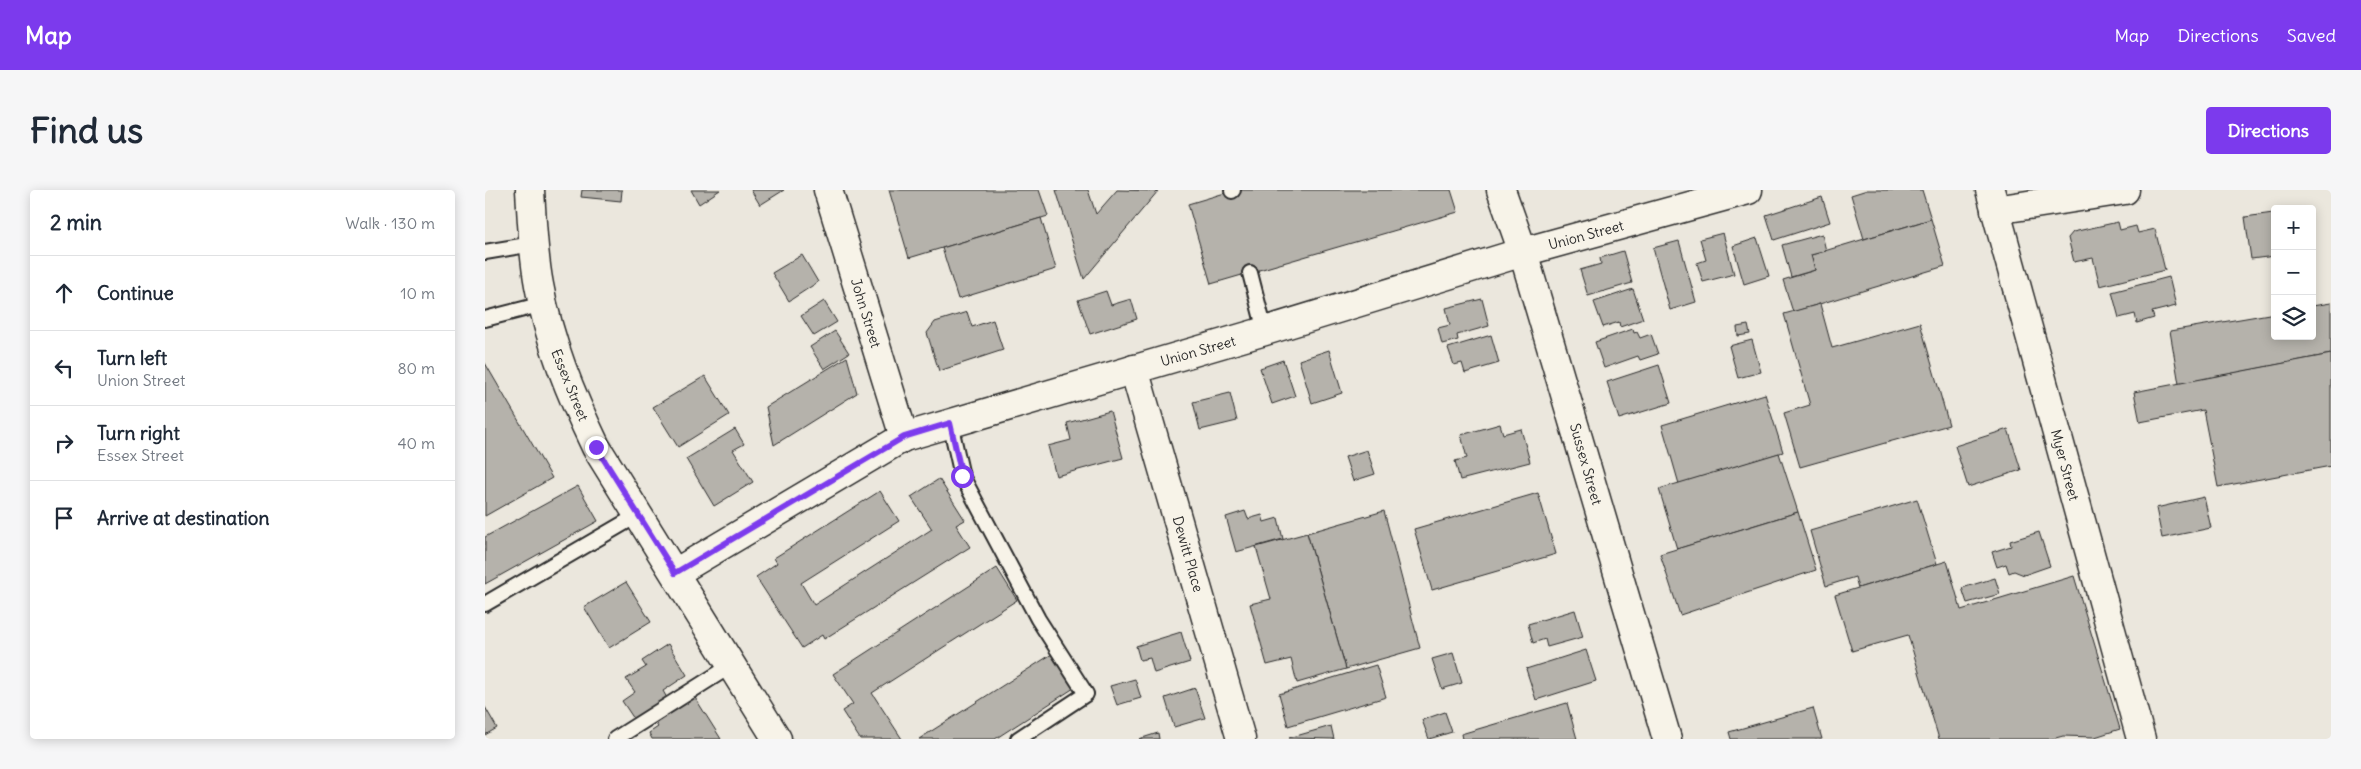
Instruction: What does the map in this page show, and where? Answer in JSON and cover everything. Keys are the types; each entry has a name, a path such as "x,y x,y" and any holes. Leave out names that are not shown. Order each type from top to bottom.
{"street":[{"name":"Essex Street","path":"530,190 533,244 543,304 552,342 571,395 596,447 777,739"},
{"name":"John Street","path":"828,190 904,437"},
{"name":"Sussex Street","path":"1501,190 1523,252 1667,739"},
{"path":"1992,200 2125,190"},
{"name":"Union Street","path":"675,573 904,437 1265,331 1523,252 1741,191"},
{"name":"Myer Street","path":"1992,200 2141,739"},
{"name":"Dewitt Place","path":"1134,369 1241,739"}],"lane":[{"path":"485,252 533,244"},
{"path":"1250,273 1265,331"},
{"path":"485,319 543,304"},
{"path":"950,423 962,476 1039,619 1086,694 1018,739"},
{"path":"485,604 638,515"},
{"path":"615,739 732,666"}],"building":[{"path":"582,190 622,190 621,201 581,197"},
{"path":"691,190 720,190 699,204"},
{"path":"751,190 784,190 760,205"},
{"path":"889,190 1039,190 1048,216 909,258"},
{"path":"1056,190 1088,190 1096,214 1117,190 1158,191 1084,279"},
{"path":"1235,190 1451,190 1458,212 1211,284 1188,204"},
{"path":"1867,190 1922,190 1931,219 1864,239 1851,195"},
{"path":"1822,197 1830,222 1774,240 1766,215"},
{"path":"2271,213 2271,256 2251,259 2245,217"},
{"path":"1041,218 1056,269 958,299 942,248"},
{"path":"1931,219 1945,266 1793,312 1783,280 1815,270 1811,255"},
{"path":"2118,222 2120,230 2136,226 2138,233 2155,229 2165,270 2100,286 2093,258 2074,262 2068,238 2073,232"},
{"path":"1723,233 1734,274 1703,282 1697,263 1706,260 1700,239"},
{"path":"1822,234 1826,251 1811,255 1815,270 1791,277 1782,245"},
{"path":"1757,238 1769,276 1744,284 1733,246"},
{"path":"1679,241 1696,302 1670,310 1653,248"},
{"path":"1623,251 1632,283 1588,296 1580,270 1601,264 1600,258"},
{"path":"802,255 818,282 789,301 772,273"},
{"path":"2169,277 2176,306 2152,312 2154,318 2137,323 2135,314 2119,318 2112,292"},
{"path":"1633,289 1643,319 1620,327 1619,322 1603,327 1594,302"},
{"path":"1106,291 1111,305 1131,299 1137,319 1090,334 1078,300"},
{"path":"1482,299 1489,326 1457,335 1458,340 1442,344 1438,328 1450,325 1446,308"},
{"path":"824,301 837,322 814,336 801,316"},
{"path":"2331,303 2331,354 2179,384 2170,331 2271,314 2271,340 2316,340 2316,305"},
{"path":"1820,304 1832,348 1920,323 1949,425 1800,467 1784,413 1810,405 1784,314"},
{"path":"967,312 972,327 993,320 1003,350 939,371 927,333 935,322"},
{"path":"1748,325 1750,334 1738,336 1737,327"},
{"path":"1633,329 1634,333 1637,332 1640,338 1651,334 1658,354 1640,360 1638,356 1604,368 1595,342"},
{"path":"835,331 849,353 824,369 810,347"},
{"path":"1491,335 1499,363 1465,373 1462,363 1454,365 1448,348"},
{"path":"1752,340 1761,372 1738,378 1729,346"},
{"path":"1329,350 1342,393 1312,403 1299,360"},
{"path":"2331,354 2331,466 2218,487 2203,410 2140,422 2134,392"},
{"path":"847,357 857,393 774,445 766,407"},
{"path":"1283,360 1295,396 1272,404 1260,368"},
{"path":"485,363 552,478 485,516"},
{"path":"1659,365 1671,403 1619,419 1607,382"},
{"path":"705,376 729,415 678,447 653,407"},
{"path":"1230,393 1237,421 1200,430 1193,402"},
{"path":"1765,394 1783,452 1679,484 1662,425"},
{"path":"1110,411 1123,458 1056,476 1048,446 1071,440 1067,423"},
{"path":"1500,424 1503,434 1521,429 1530,462 1460,480 1455,461 1467,458 1461,435"},
{"path":"735,429 744,444 733,450 753,482 714,506 686,459"},
{"path":"2008,429 2021,470 1968,487 1955,446"},
{"path":"1367,450 1375,474 1353,481 1345,457"},
{"path":"1779,453 1798,512 1677,549 1659,489"},
{"path":"939,479 965,520 956,525 970,547 824,639 822,635 802,648 756,577 777,563 774,558 880,491 899,521 801,583 814,605 932,529 911,497"},
{"path":"578,486 598,521 485,584 485,537"},
{"path":"1538,493 1556,554 1432,590 1414,529"},
{"path":"2204,497 2211,528 2162,538 2156,508"},
{"path":"1917,499 1937,564 1858,588 1855,577 1826,586 1810,531"},
{"path":"1245,511 1248,519 1262,515 1264,522 1278,518 1283,539 1236,552 1226,517"},
{"path":"1384,511 1420,648 1346,669 1307,533"},
{"path":"1798,512 1816,570 1680,615 1660,554"},
{"path":"2039,532 2050,566 2024,575 2014,571 2009,573 2006,564 1997,567 1992,552 2011,546 2010,541"},
{"path":"1307,533 1346,669 1297,683 1291,659 1267,665 1250,604 1271,599 1256,547"},
{"path":"1947,561 1961,610 2074,576 2120,729 2095,737 1939,739 1908,635 1852,651 1835,595"},
{"path":"997,568 1017,600 872,693 902,739 860,739 842,711 853,704 833,674"},
{"path":"1995,578 2000,594 1967,603 1962,588"},
{"path":"626,582 651,622 609,648 584,607"},
{"path":"1575,610 1583,637 1547,647 1545,639 1533,643 1528,624"},
{"path":"1181,632 1190,662 1154,673 1150,658 1140,660 1136,646"},
{"path":"668,644 687,675 663,691 667,698 634,719 622,701 635,692 626,679 646,667 642,661"},
{"path":"1586,650 1596,681 1536,700 1526,669"},
{"path":"1453,653 1462,683 1442,689 1432,659"},
{"path":"1052,654 1074,688 995,739 919,739"},
{"path":"1376,665 1386,697 1288,726 1279,694"},
{"path":"1135,679 1141,698 1117,705 1110,686"},
{"path":"1195,688 1205,718 1174,727 1165,698"},
{"path":"694,696 721,739 652,739 649,733 658,727 654,721"},
{"path":"1567,703 1577,739 1462,739 1461,734"},
{"path":"485,707 497,728 485,735"},
{"path":"1813,708 1822,739 1731,739 1729,732"},
{"path":"1445,712 1452,732 1429,739 1422,720"},
{"path":"1331,726 1334,739 1289,738"},
{"path":"1158,733 1159,739 1139,739"}],"route":[{"path":"596,447 675,573 904,437 950,423 962,476"}]}
